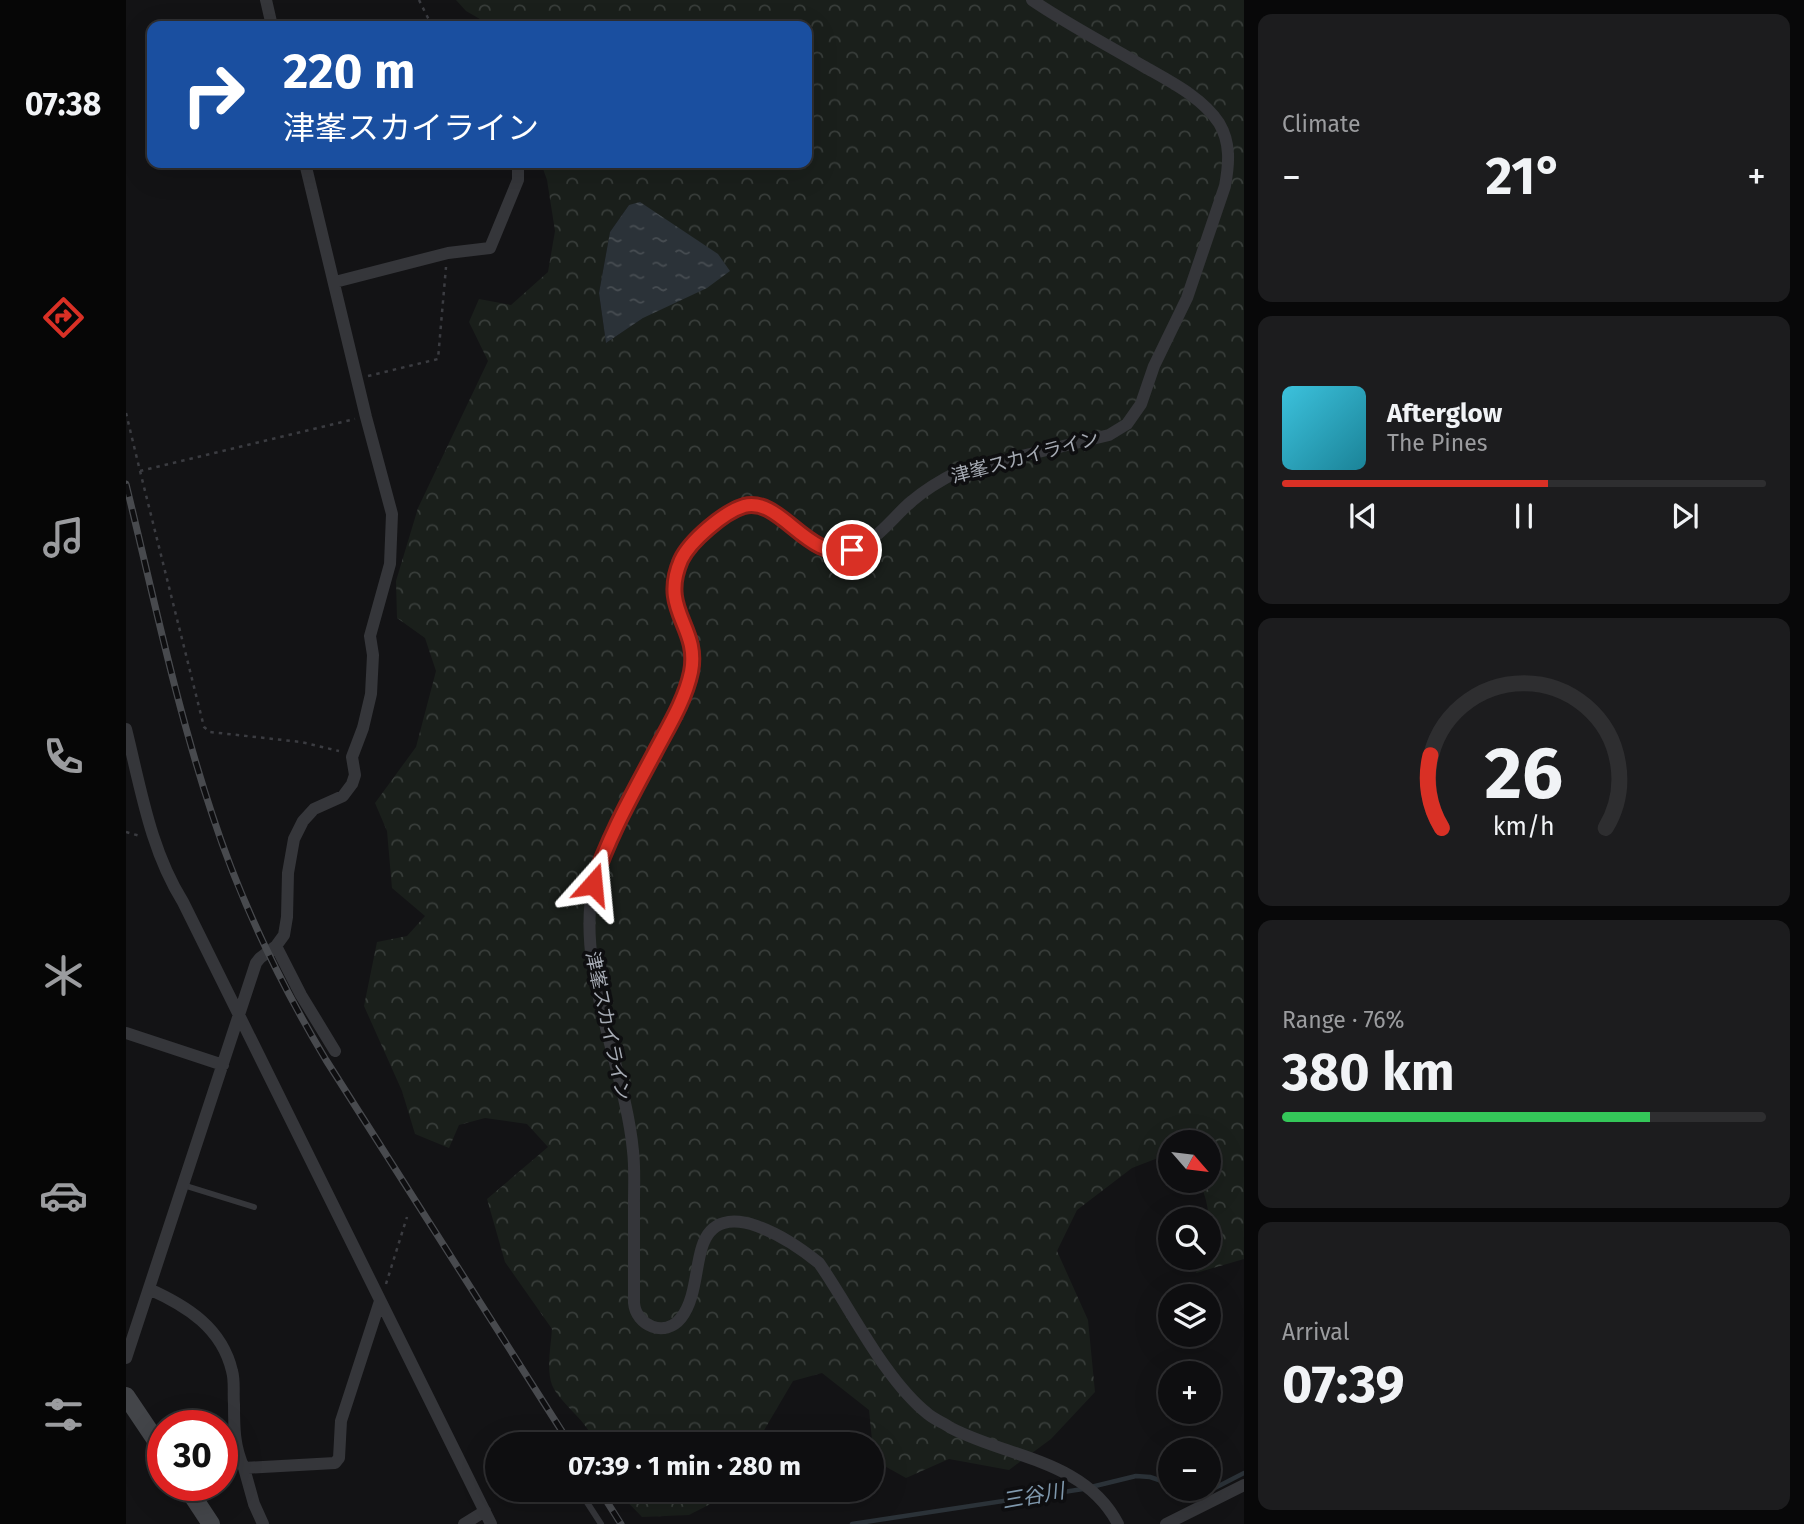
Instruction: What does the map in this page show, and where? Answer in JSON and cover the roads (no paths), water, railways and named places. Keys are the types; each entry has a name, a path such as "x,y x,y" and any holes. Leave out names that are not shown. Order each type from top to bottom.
{"main road":[{"path":"126,1396 147,1427"},
{"path":"196,1501 211,1524"}],"street":[{"path":"266,0 271,21"},
{"name":"津峯スカイライン","path":"1032,0 1183,89 1210,112 1220,124 1226,139 1228,168 1225,186 1187,298 1169,333 1141,404 1127,424 1109,435 958,471 936,482 909,503 876,535 852,550 838,552 821,547 770,511 752,505 733,511 706,531 682,557 674,587 678,614 691,643 693,658 690,674 669,726 604,851 593,884 589,931 592,966 622,1084 634,1152 634,1303 638,1317 655,1328 665,1328 677,1322 688,1305 702,1246 709,1233 720,1224 728,1222 751,1224 802,1248 819,1262 904,1391 929,1416 967,1436 1050,1465 1074,1477 1102,1499 1118,1524"},
{"path":"126,1358 257,963 276,946 284,934 288,873 294,839 303,821 314,809 343,796 352,784 355,775 352,757 371,694 373,655 370,636 390,564 392,514 366,417 310,168"},
{"path":"335,282 448,253 490,248 518,180 518,168"},
{"path":"126,729 153,841 168,877 183,902 491,1524"},
{"path":"276,946 301,995 335,1051"},
{"path":"126,1033 223,1065"},
{"path":"149,1289 181,1304 204,1321 226,1354 233,1372 237,1451 262,1524"},
{"path":"244,1468 335,1463 339,1458 341,1421 380,1301"},
{"path":"1166,1524 1244,1485"},
{"path":"464,1524 485,1511"}],"lane":[{"path":"183,1185 254,1206"},
{"path":"587,1502 601,1524"}],"water":[{"path":"640,202 718,254 730,271 707,288 643,318 606,343 599,293 610,232 629,205"}],"waterway":[{"name":"三谷川","path":"1221,1485 1244,1473"},
{"name":"三谷川","path":"1091,1487 1136,1476 1158,1480"},
{"name":"三谷川","path":"852,1524 1083,1489"}],"railway":[{"path":"126,484 199,773 235,878 262,940 326,1060 562,1432"},
{"path":"607,1502 621,1524"}]}
